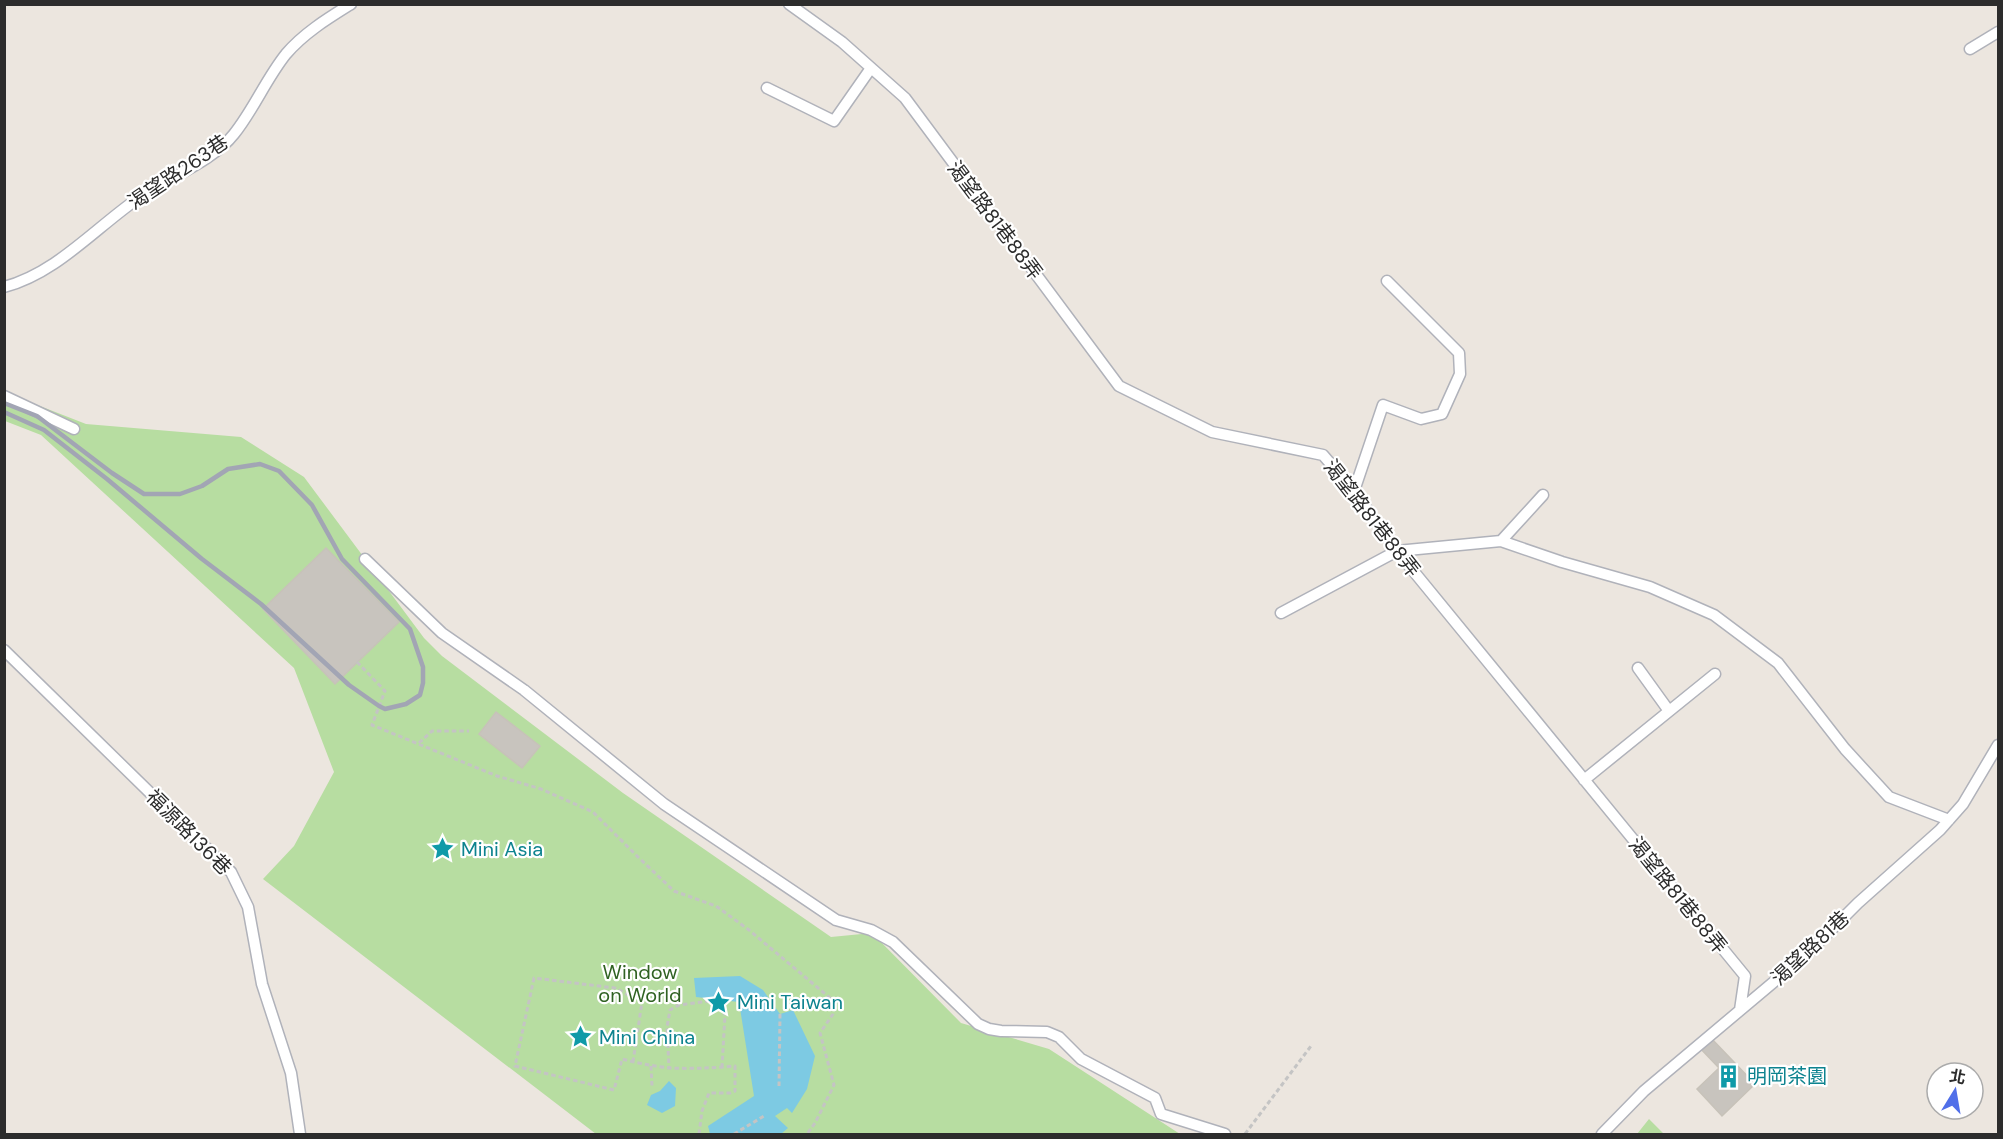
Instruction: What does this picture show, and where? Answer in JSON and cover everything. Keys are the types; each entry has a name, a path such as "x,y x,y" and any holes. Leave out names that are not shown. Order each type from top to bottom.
{"lane":[{"name":"渴望路263巷","path":"4,286 27,280 74,248 140,197 218,150 234,134 286,55 310,30 351,4"},
{"name":"渴望路81巷88弄","path":"789,4 842,42 904,98 1119,386 1212,432 1323,455 1354,491 1396,551 1745,976 1740,1010"},
{"path":"1970,50 1998,33"},
{"path":"767,88 834,121 871,68"},
{"path":"1354,491 1383,405 1421,419 1442,414 1460,374 1459,353 1387,281"},
{"path":"4,396 74,429"},
{"path":"1501,541 1543,495"},
{"path":"1281,613 1396,551 1501,541 1562,562 1650,587 1714,615 1778,663 1845,749 1889,797 1949,820"},
{"path":"365,559 442,633 524,690 664,804 836,920 871,930 893,942 978,1024 989,1029 1047,1032 1059,1037 1081,1059 1155,1098 1161,1114 1226,1134"},
{"name":"福源路136巷","path":"4,650 231,872 248,907 262,984 291,1073 300,1134"},
{"path":"1638,668 1669,711"},
{"path":"1584,780 1715,674"},
{"name":"渴望路81巷","path":"1602,1134 1644,1091 1807,954 1949,820 1963,804 1998,745"}],"path":[{"path":"357,662 385,690 372,725 497,776 541,789 593,812 674,891 716,906 749,930 836,1003 833,1014 820,1033 834,1085 807,1134"},
{"path":"418,744 432,731 469,731"},
{"path":"633,1062 642,1002 615,988 534,978 515,1066 614,1090 622,1059 633,1062 651,1066 693,1070 735,1066 735,1091 709,1093 702,1110 699,1134"},
{"path":"669,1068 667,1027 670,1010 679,1005 709,1001 720,1005 725,1015 722,1067"},
{"path":"779,1086 780,1014"},
{"path":"1245,1134 1311,1046"},
{"path":"651,1066 652,1086"},
{"path":"734,1134 764,1116"}],"green space":[{"name":"Window on World","path":"4,392 86,424 241,437 304,477 424,638 442,656 623,793 831,937 872,933 961,1023 1049,1049 1180,1134 596,1134 263,879 294,846 334,772 294,668 41,435 5,421"},
{"path":"1649,1119 1664,1134 1637,1134"}],"water":[{"path":"740,976 763,990 780,1014 793,1010 815,1056 807,1089 792,1113 787,1108 775,1116 788,1128 781,1134 710,1134 708,1126 754,1096 739,1002 696,997 694,978"},
{"path":"669,1081 676,1088 675,1106 662,1113 647,1105 651,1095 660,1091"}],"building":[{"path":"326,548 399,622 335,684 263,609"},
{"path":"496,712 540,746 522,768 479,734"},
{"name":"明岡茶園","path":"1710,1037 1755,1084 1722,1116 1697,1089 1719,1068 1699,1047"}],"railway":[{"path":"4,403 37,416 112,473 144,494 180,494 202,486 228,469 260,464 279,471 312,505 342,559 410,629 423,667 420,695 406,704 385,709 379,706 349,685 261,604 202,559 107,479 44,430 4,412"}],"place":[{"name":"Mini Asia","path":"443,849"},
{"name":"Mini Taiwan","path":"719,1002"},
{"name":"Mini China","path":"581,1037"},
{"name":"明岡茶園","path":"1729,1076"}]}
